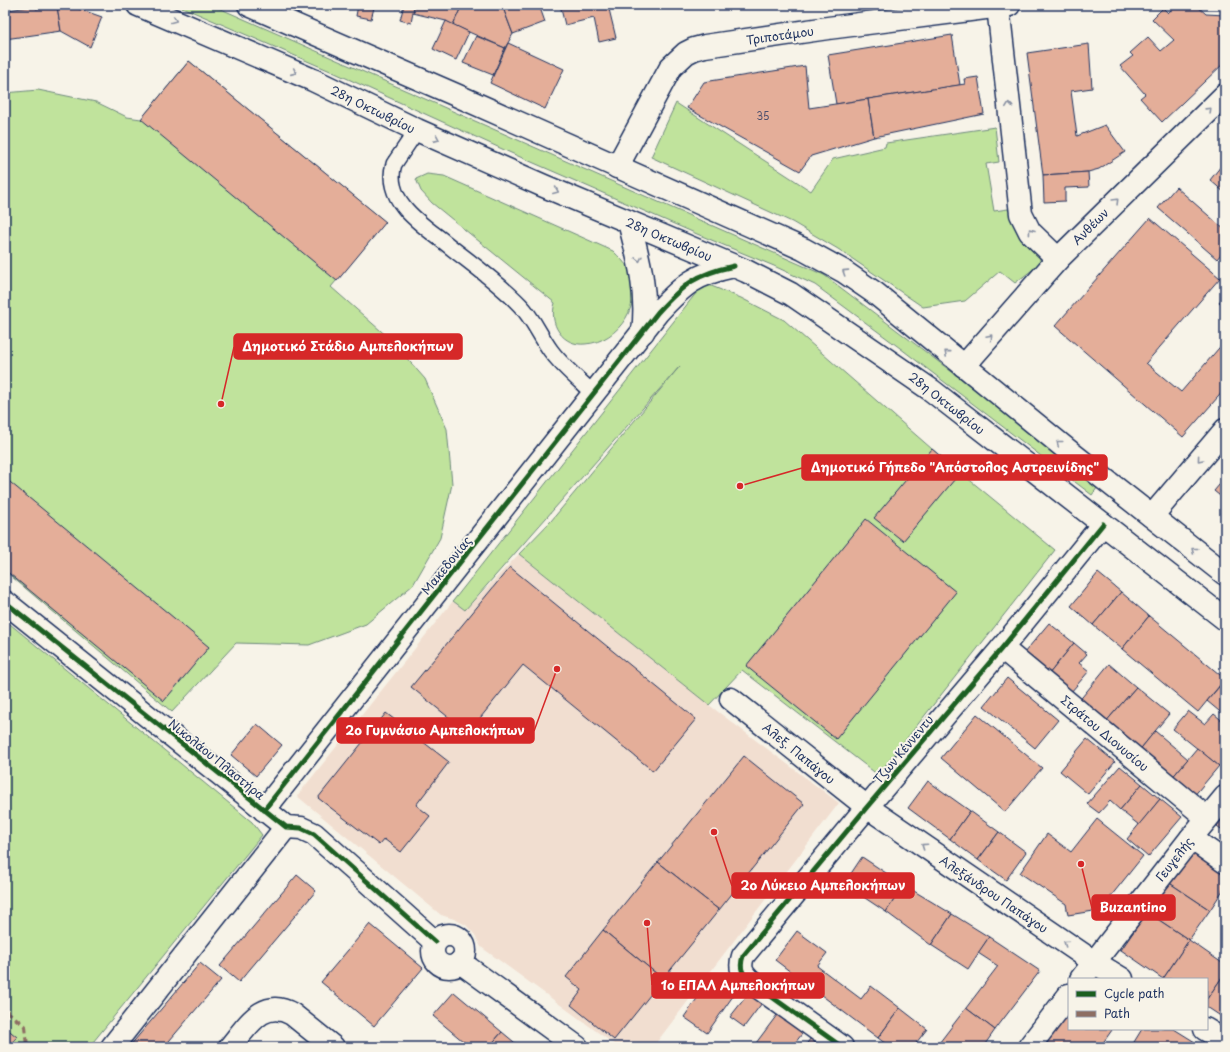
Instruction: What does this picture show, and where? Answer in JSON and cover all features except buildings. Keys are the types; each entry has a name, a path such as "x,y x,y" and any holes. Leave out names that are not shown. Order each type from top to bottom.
{"street":[{"name":"28η Οκτωβρίου","path":"138,5 313,80 417,130 544,186 734,266 791,294 911,375 1225,619"},
{"path":"248,5 456,95 802,249 830,263 875,293 964,366 1225,574"},
{"path":"1003,6 1021,214 1030,232 1058,259"},
{"name":"Τριποτάμου","path":"617,167 671,67 686,53 694,49 828,28 1003,6"},
{"name":"Ανθέων","path":"964,366 1058,259 1225,94"},
{"path":"629,222 643,281 645,309 643,332"},
{"name":"Μακεδονίας","path":"264,810 668,301 690,282 708,272 734,266"},
{"path":"1152,516 1225,430"},
{"name":"Τζων Κέννεντυ","path":"842,1047 757,987 745,976 741,968 743,956 1002,648 1102,524"},
{"name":"Νικολάου Πλαστήρα","path":"5,602 286,827 301,828 314,834 435,942 445,935 451,934 457,937 464,945 465,952 464,957 460,962 577,1047"},
{"name":"Στράτου Διονυσίου","path":"1002,648 1207,818"},
{"name":"Αλεξ. Παπάγου","path":"731,699 867,807"},
{"name":"Γευγελής","path":"1082,978 1225,796"},
{"name":"Αλεξάνδρου Παπάγου","path":"867,807 1094,962 1120,978"},
{"path":"112,1047 286,827"},
{"path":"1191,838 1225,862"},
{"path":"1029,1047 1068,996"},
{"path":"230,1047 255,1017 269,1009 277,1008 292,1014 333,1047"},
{"path":"1207,1030 1225,1041"}],"lane":[{"path":"417,130 394,164 392,171 394,186 400,202 426,228 493,281 520,305 557,359 594,394"}],"shaded area":[{"path":"519,554 709,705 839,803 653,1047 618,1047 481,947 475,935 466,925 441,915 297,796 453,601 465,610"}],"green space":[{"path":"177,5 212,5 824,275 1100,484 1092,495 815,285 511,153 335,73"},
{"path":"189,61 382,219 374,236 331,287 389,338 425,379 447,429 452,484 440,538 413,585 366,624 309,645 236,643 172,712 5,571 5,93 38,90 96,102 127,117 141,119"},
{"path":"676,103 811,191 833,159 885,147 886,143 995,127 999,162 986,164 994,211 1008,209 1017,226 1040,252 1040,264 1015,283 1000,271 965,301 923,307 838,249 792,222 651,157"},
{"path":"427,174 444,176 613,251 629,270 633,282 631,307 626,318 609,336 598,342 578,344 564,338 554,322 553,314 555,303 432,203 421,191 416,179"},
{"path":"704,283 741,298 784,320 932,449 1055,550 878,775 742,670 709,705 519,554 551,521 680,366 465,610 453,601"},
{"path":"5,620 252,822 262,835 89,1047 5,1047"}],"marked path":[{"path":"5,1010 25,1026 27,1047"}],"cycle path":[{"path":"264,810 658,312 683,287 700,277 734,266"},
{"path":"842,1047 751,982 745,976 741,967 743,956 1002,648 1103,524"},
{"path":"5,602 286,827 301,828 314,834 435,942"}],"place":[{"name":"Δημοτικό Στάδιο Αμπελοκήπων","path":"221,404"},
{"name":"Δημοτικό Γήπεδο \"Απόστολος Αστρεινίδης\"","path":"740,486"},
{"name":"2ο Γυμνάσιο Αμπελοκήπων","path":"557,669"},
{"name":"2ο Λύκειο Αμπελοκήπων","path":"714,832"},
{"name":"Buzantino","path":"1081,864"},
{"name":"1ο ΕΠΑΛ Αμπελοκήπων","path":"647,923"}]}
